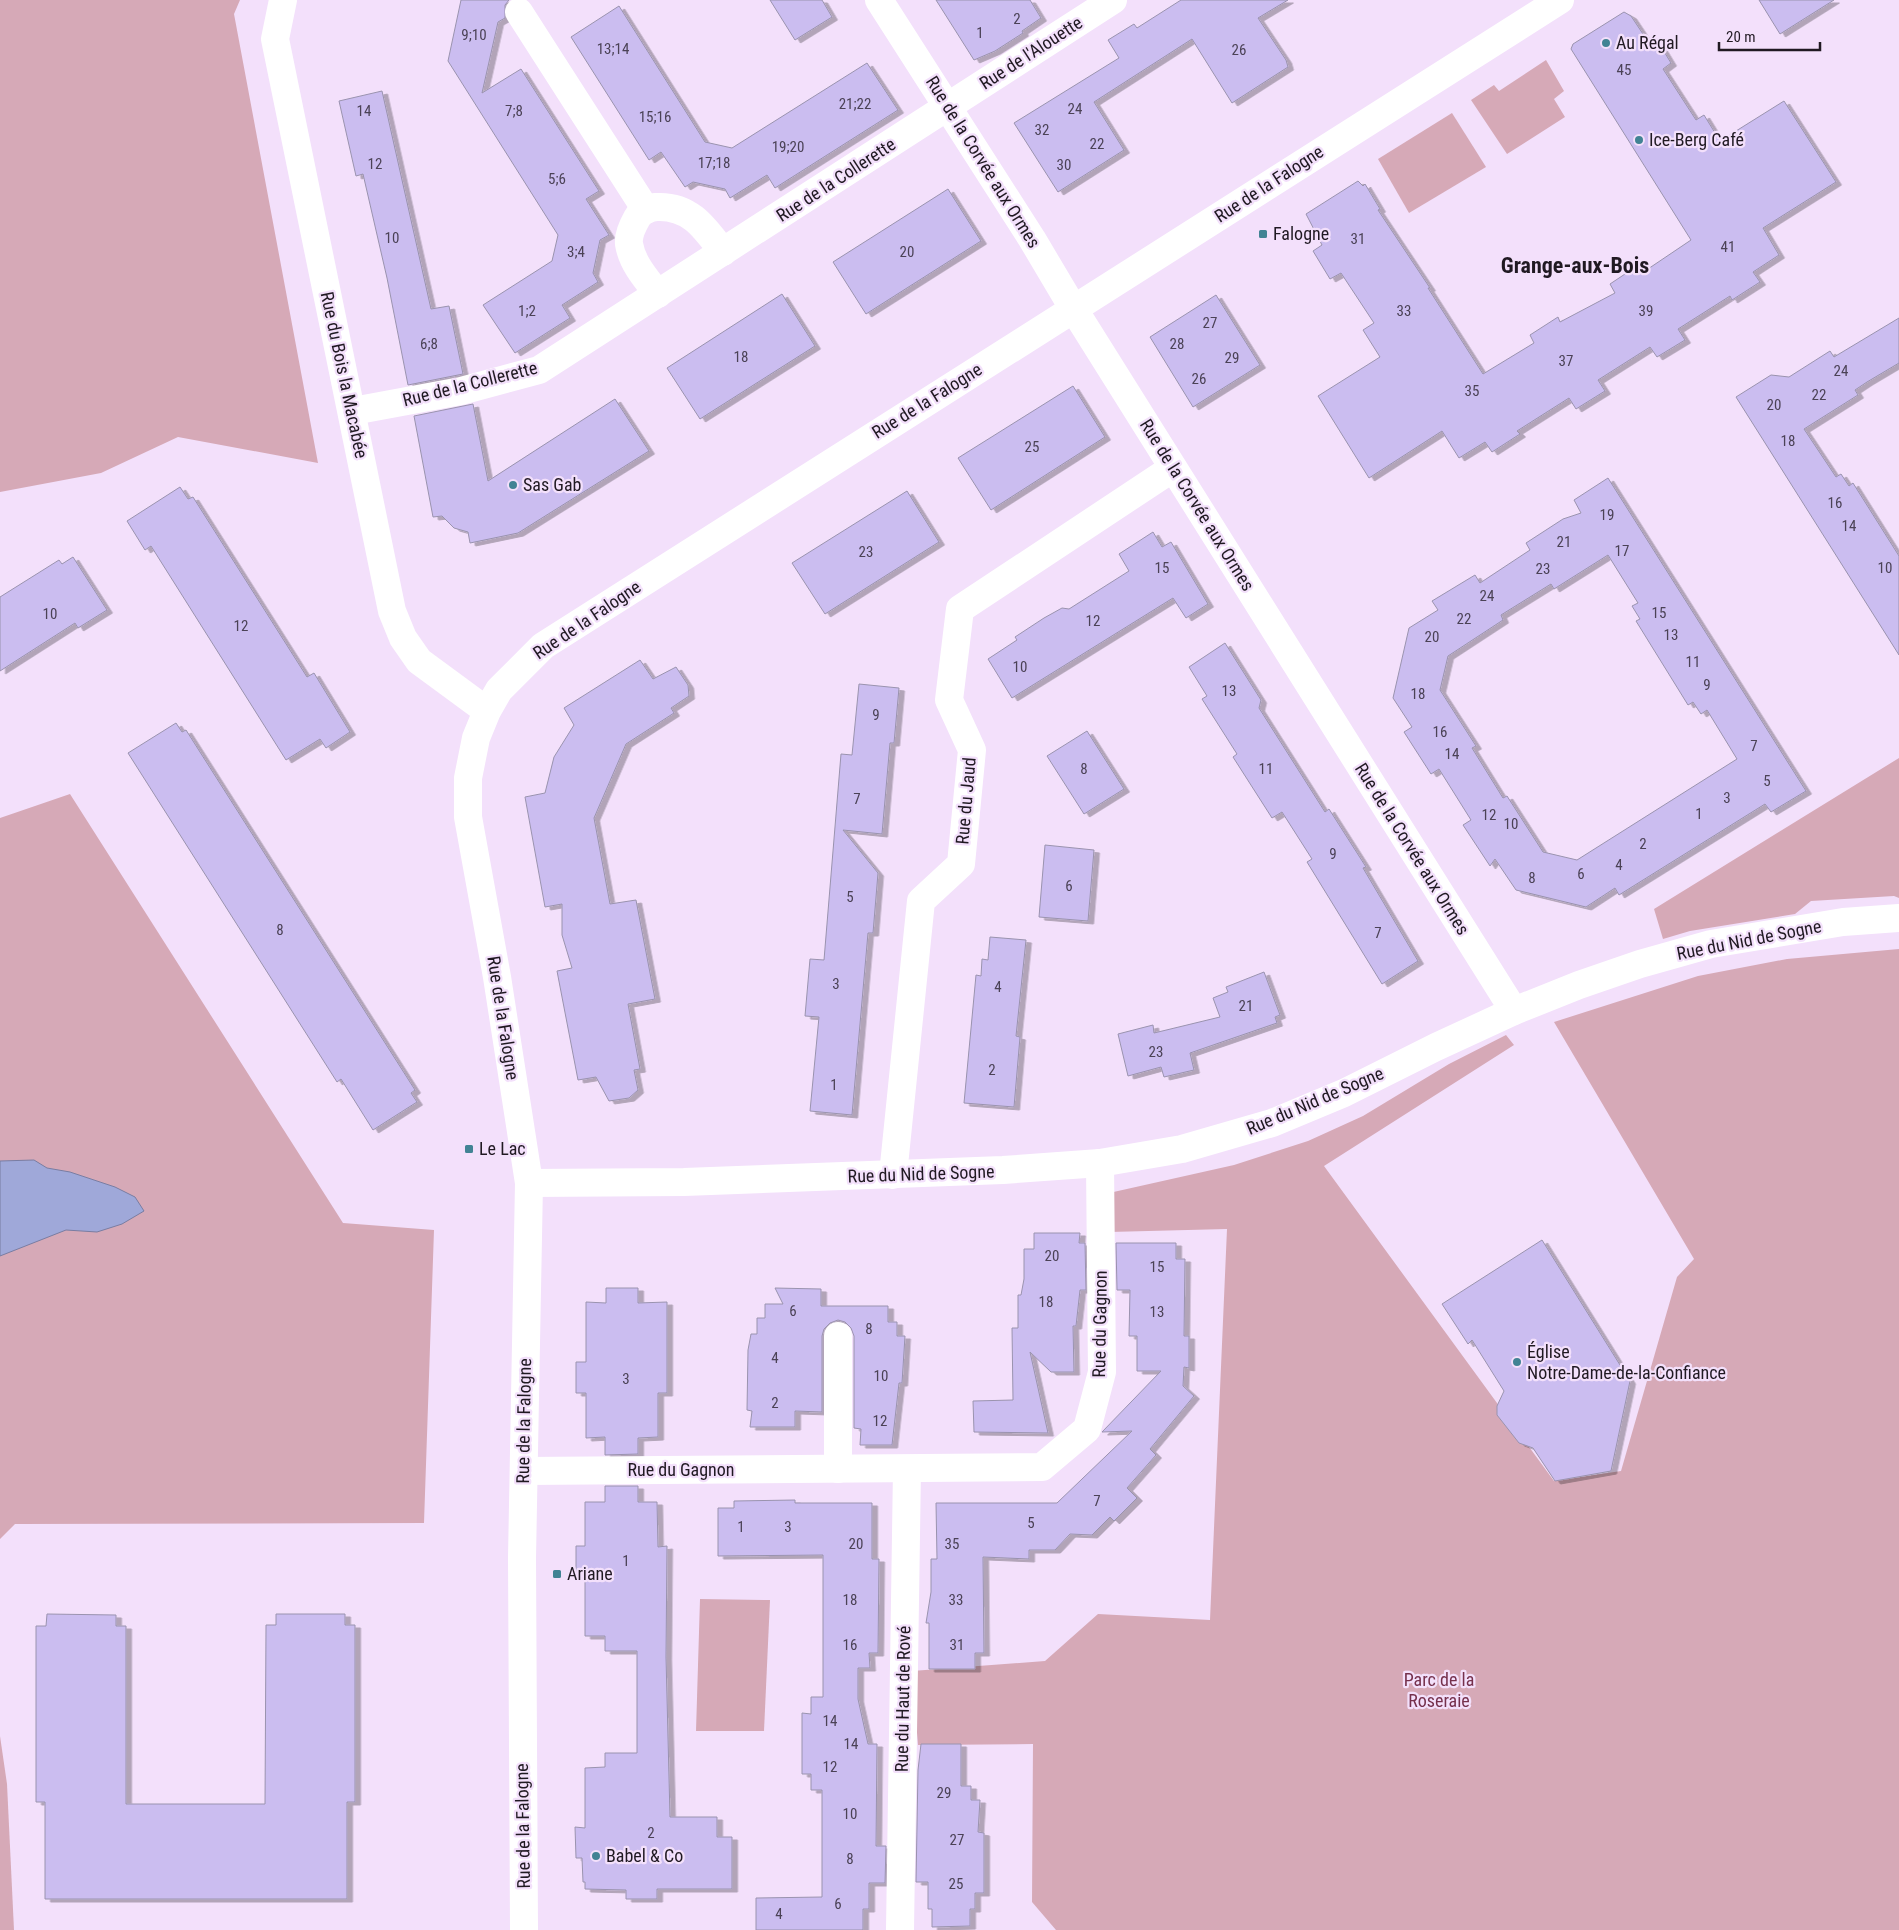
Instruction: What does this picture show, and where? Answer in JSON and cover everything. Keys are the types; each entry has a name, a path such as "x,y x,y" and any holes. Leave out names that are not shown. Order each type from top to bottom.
{"street":[{"name":"Rue du Bois la Macabée","path":"283,0 275,39 310,220 352,411 392,611 403,638 419,661 487,711"},
{"name":"Rue de la Corvée aux Ormes","path":"879,0 949,107 1514,1011"},
{"name":"Rue de l'Alouette","path":"949,107 1113,0"},
{"name":"Rue de la Falogne","path":"524,1930 522,1793 524,1471 529,1183 498,977 468,818 468,778 476,738 487,711 499,690 543,646 1560,0"},
{"path":"519,12 646,210"},
{"name":"Rue de la Collerette","path":"352,411 461,391 538,370 949,107"},
{"path":"658,294 635,263 628,242 632,228 639,216 646,210 668,206 685,211 700,222 723,252"},
{"name":"Rue du Jaud","path":"893,1175 920,901 960,864 972,750 949,700 960,609 1173,468"},
{"name":"Rue du Nid de Sogne","path":"529,1183 684,1182 893,1175 1100,1164 1182,1150 1272,1123 1344,1093 1436,1046 1578,984 1711,944 1843,922 1899,918"},
{"name":"Rue du Gagnon","path":"524,1471 1042,1468 1087,1429 1102,1372 1100,1164"},
{"path":"838,1336 838,1469"},
{"name":"Rue du Haut de Rové","path":"900,1930 907,1468"}],"green space":[{"path":"0,0 240,0 234,14 318,463 178,437 101,473 0,492"},
{"path":"1546,60 1564,91 1554,99 1565,117 1507,154 1471,100 1494,85 1499,91"},
{"path":"1452,113 1486,167 1409,213 1378,159"},
{"path":"1899,758 1899,898 1894,896 1811,901 1795,914 1690,931 1663,939 1654,909"},
{"path":"70,794 343,1223 434,1230 424,1523 15,1524 0,1539 0,818"},
{"name":"Parc de la Roseraie","path":"1899,949 1899,1930 1056,1930 1032,1902 1033,1744 918,1745 912,1671 1045,1661 1098,1614 1210,1620 1227,1229 1109,1232 1109,1193 1234,1165 1308,1141 1363,1116 1449,1064 1506,1035 1514,1045 1324,1166 1554,1481 1621,1471 1677,1277 1694,1259 1554,1022 1698,976 1787,959"},
{"path":"700,1599 770,1600 764,1731 696,1731"},
{"path":"0,1736 7,1784 14,1930 0,1930"}],"water":[{"path":"34,1160 47,1168 70,1172 115,1187 135,1197 144,1211 122,1224 97,1232 66,1230 0,1256 0,1161"}],"building":[{"path":"461,0 509,0 505,5 505,18 498,22 482,93 521,69 599,191 586,199 609,235 600,240 593,273 598,282 562,305 570,318 515,353 483,305 552,261 558,235 448,61"},
{"path":"770,0 822,0 832,17 795,40"},
{"path":"936,0 1030,0 1041,18 1022,31 1023,33 995,51 974,60"},
{"path":"1181,0 1288,0 1258,18 1286,60 1288,67 1232,103 1192,39 1094,102 1124,150 1058,192 1014,123 1119,58 1108,40 1134,24 1137,28"},
{"path":"1759,0 1834,0 1780,34"},
{"path":"619,6 705,142 732,148 867,63 898,110 775,188 767,175 730,198 725,189 693,182 685,187 661,152 649,160 571,37"},
{"path":"1624,12 1631,16 1647,40 1654,35 1671,63 1663,69 1696,120 1704,115 1720,141 1784,101 1836,182 1763,228 1779,255 1753,272 1760,282 1732,300 1730,296 1678,329 1685,340 1657,357 1650,347 1598,380 1605,391 1576,409 1569,398 1517,431 1520,434 1492,452 1485,442 1459,458 1442,431 1369,478 1318,396 1380,357 1363,330 1374,323 1341,273 1330,279 1313,251 1322,245 1306,214 1358,181 1363,186 1365,184 1380,209 1378,210 1430,288 1428,288 1483,374 1534,343 1530,335 1558,317 1560,322 1615,293 1610,284 1637,266 1642,273 1691,240 1571,49 1573,44"},
{"path":"382,91 431,309 449,306 463,374 408,385 387,278 363,174 356,176 339,101"},
{"path":"948,189 981,241 866,314 833,262"},
{"path":"782,294 815,346 700,419 667,368"},
{"path":"1216,295 1260,365 1193,407 1150,337"},
{"path":"1899,318 1899,363 1855,390 1858,395 1804,429 1836,477 1841,474 1849,486 1853,483 1899,556 1899,655 1736,397 1771,375 1789,377 1830,351 1834,357"},
{"path":"1073,386 1105,437 991,510 958,458"},
{"path":"615,399 649,451 518,533 470,543 468,532 454,528 442,516 433,517 414,416 473,404 488,481"},
{"path":"1608,478 1806,791 1771,812 1765,804 1619,895 1615,888 1586,907 1516,890 1495,859 1490,866 1463,825 1471,820 1439,769 1431,774 1404,732 1412,727 1393,698 1409,628 1438,610 1432,601 1475,575 1480,583 1530,550 1526,543 1563,519 1581,513 1574,500","holes":["1608,555 1638,603 1632,606 1640,619 1636,621 1688,705 1693,702 1701,714 1707,710 1737,759 1577,860 1543,852 1507,796 1503,798 1472,748 1476,746 1440,690 1448,656 1503,620 1501,615 1551,584 1554,589"]},
{"path":"180,487 188,499 193,497 307,677 314,673 350,732 326,748 320,739 286,760 151,546 145,550 127,521"},
{"path":"907,491 939,542 825,614 792,563"},
{"path":"1153,532 1162,547 1171,542 1208,604 1186,618 1173,598 1012,698 988,659 1017,640 1015,637 1044,618 1062,608 1069,609 1129,571 1119,554"},
{"path":"73,557 107,610 78,628 75,623 0,671 0,597 59,560 62,564"},
{"path":"1225,643 1261,700 1259,708 1325,812 1329,809 1366,867 1363,868 1418,961 1382,984 1307,862 1312,859 1282,812 1272,818 1233,757 1237,754 1202,699 1207,696 1189,667"},
{"path":"640,660 653,679 676,667 688,685 689,696 671,708 674,713 626,744 594,818 610,904 636,900 655,999 628,1004 640,1069 634,1070 638,1090 629,1098 609,1101 596,1077 578,1080 557,971 572,968 562,935 562,904 545,907 525,797 545,793 554,757 574,725 564,708"},
{"path":"859,684 899,688 894,743 890,743 882,834 843,830 878,873 873,933 868,933 852,1115 810,1111 819,1017 805,1016 810,959 824,960 841,754 852,755"},
{"path":"176,723 182,732 186,730 415,1090 411,1093 417,1102 373,1130 341,1079 337,1082 128,753"},
{"path":"1087,731 1124,789 1084,814 1047,756"},
{"path":"1045,845 1094,850 1088,921 1039,917"},
{"path":"990,937 1026,940 1016,1036 1020,1037 1014,1107 964,1103 976,975 981,976 982,959 988,960"},
{"path":"1264,972 1280,1015 1275,1017 1277,1023 1190,1053 1194,1070 1164,1077 1161,1067 1128,1076 1118,1034 1153,1025 1154,1033 1220,1017 1213,998 1228,992 1226,987"},
{"path":"1034,1233 1080,1233 1079,1243 1085,1243 1086,1290 1080,1290 1076,1326 1073,1326 1074,1372 1051,1372 1030,1352 1048,1433 974,1432 973,1401 1013,1400 1012,1328 1018,1328 1018,1295 1021,1295 1024,1279 1024,1249 1034,1249"},
{"name":"Église Notre-Dame-de-la-Confiance","path":"1542,1240 1630,1381 1611,1471 1555,1481 1533,1448 1519,1443 1497,1415 1497,1406 1504,1391 1472,1340 1468,1344 1442,1304"},
{"path":"1116,1243 1176,1243 1176,1259 1185,1259 1184,1336 1189,1336 1189,1368 1184,1367 1183,1386 1194,1396 1150,1449 1156,1455 1127,1488 1137,1498 1114,1521 1110,1517 1092,1535 1070,1534 1055,1550 1029,1550 1029,1559 983,1557 984,1653 975,1653 975,1669 929,1669 929,1623 926,1623 931,1592 931,1559 937,1559 936,1503 1057,1503 1132,1431 1102,1432 1161,1371 1137,1371 1137,1336 1129,1336 1130,1290 1117,1290"},
{"path":"606,1288 638,1288 638,1303 667,1302 667,1393 658,1393 658,1437 638,1438 638,1454 605,1455 605,1437 586,1438 586,1393 576,1393 576,1362 586,1362 586,1302 606,1303"},
{"path":"775,1288 821,1289 821,1306 888,1306 888,1322 897,1322 897,1336 905,1336 902,1383 899,1383 892,1445 860,1445 861,1429 854,1428 854,1336 851,1328 845,1322 838,1320 830,1323 824,1329 822,1336 822,1412 795,1411 795,1427 750,1427 752,1411 747,1410 748,1350 751,1334 757,1334 757,1318 765,1318 765,1304 783,1304"},
{"path":"605,1486 638,1486 638,1502 657,1502 658,1547 667,1546 666,1657 670,1817 717,1817 717,1837 732,1837 732,1889 657,1889 657,1899 626,1899 626,1890 585,1889 582,1858 576,1858 575,1827 585,1828 585,1768 605,1767 605,1753 637,1753 637,1651 605,1651 605,1636 585,1636 585,1577 576,1577 576,1546 585,1546 585,1502 605,1502"},
{"path":"795,1500 795,1503 872,1503 872,1559 879,1559 878,1653 869,1653 870,1668 858,1668 858,1699 868,1744 877,1744 876,1846 886,1846 885,1883 869,1883 869,1909 863,1909 863,1930 756,1930 756,1898 822,1897 822,1790 811,1790 811,1774 802,1774 802,1713 811,1714 811,1697 823,1697 823,1555 718,1556 718,1508 734,1508 734,1501"},
{"path":"47,1614 116,1615 116,1626 126,1626 126,1804 265,1804 266,1625 276,1625 276,1614 345,1614 345,1625 355,1625 355,1802 347,1802 347,1899 45,1899 45,1802 36,1802 36,1626 46,1626"},
{"path":"921,1744 961,1744 961,1786 971,1786 971,1800 980,1800 978,1832 984,1833 984,1893 975,1893 975,1909 970,1909 970,1926 932,1927 932,1909 928,1909 928,1882 916,1882 918,1770"}],"place":[{"name":"Au Régal","path":"1606,43"},
{"name":"Ice-Berg Café","path":"1639,140"},
{"name":"Falogne","path":"1263,234"},
{"name":"Sas Gab","path":"513,485"},
{"name":"Le Lac","path":"469,1149"},
{"name":"Église Notre-Dame-de-la-Confiance","path":"1517,1362"},
{"name":"Ariane","path":"557,1574"},
{"name":"Babel & Co","path":"596,1856"}],"district":[{"name":"Grange-aux-Bois","path":"1575,265"}]}
